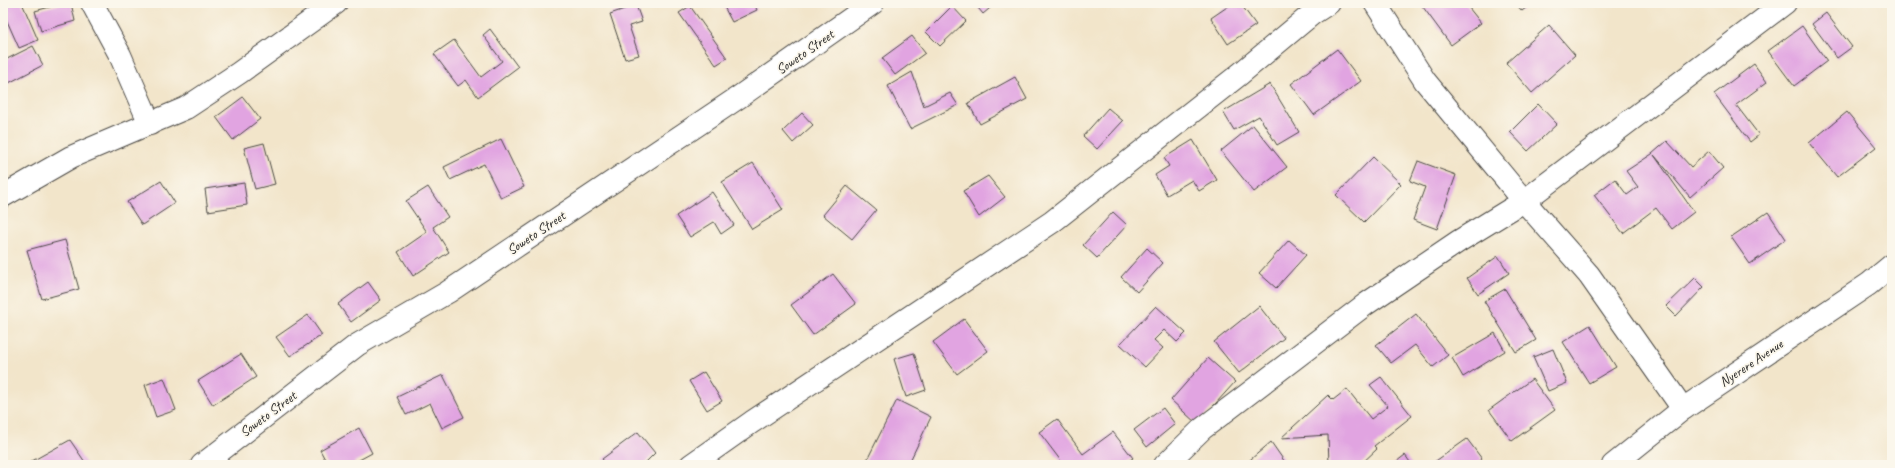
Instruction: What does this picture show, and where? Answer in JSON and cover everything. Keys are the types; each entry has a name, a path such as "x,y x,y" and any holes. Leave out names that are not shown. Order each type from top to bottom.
{"street":[{"path":"92,3 120,55 150,124"},
{"path":"3,196 70,157 186,108 203,98 336,3"},
{"name":"Soweto Street","path":"202,465 357,345 448,292 732,101 872,3"},
{"path":"691,465 752,422 1052,222 1240,74 1312,14 1329,3"},
{"path":"1375,3 1425,81 1524,201 1589,275 1683,409"},
{"path":"1165,465 1202,429 1366,304 1459,241 1524,201 1785,3"},
{"name":"Nyerere Avenue","path":"1613,465 1683,409 1868,284 1892,264"}],"building":[{"path":"3,3 22,3 38,40 19,48 3,12"},
{"path":"64,3 71,3 75,21 41,31 35,11"},
{"path":"722,3 754,3 757,10 732,22"},
{"path":"974,3 996,3 983,14"},
{"path":"1233,3 1240,3 1256,25 1228,44 1211,18"},
{"path":"1420,3 1465,3 1481,23 1451,45"},
{"path":"1515,3 1532,3 1522,11"},
{"path":"636,5 642,22 629,26 639,55 625,59 610,14"},
{"path":"690,6 727,58 716,65 679,13"},
{"path":"952,6 966,21 940,46 926,32"},
{"path":"1826,13 1852,47 1837,58 1812,24"},
{"path":"1549,25 1575,55 1532,93 1506,63"},
{"path":"1802,26 1827,61 1794,86 1768,51"},
{"path":"490,29 518,67 478,97 466,80 458,86 434,54 454,40 481,77 502,61 483,35"},
{"path":"912,36 925,53 895,75 882,58"},
{"path":"33,46 43,65 3,86 3,61"},
{"path":"1337,49 1361,81 1314,115 1291,84"},
{"path":"1754,64 1767,82 1736,105 1759,135 1750,142 1714,94"},
{"path":"912,72 924,106 950,93 958,105 910,129 888,86"},
{"path":"1015,77 1027,99 980,124 968,103"},
{"path":"1270,84 1299,132 1277,145 1259,116 1234,130 1223,112"},
{"path":"243,97 260,119 233,140 216,117"},
{"path":"1538,104 1557,124 1528,151 1510,132"},
{"path":"1108,108 1123,121 1097,149 1083,136"},
{"path":"1847,112 1876,147 1837,177 1809,143"},
{"path":"802,113 813,125 793,143 783,131"},
{"path":"1253,125 1287,167 1254,192 1221,151"},
{"path":"501,139 524,187 501,198 484,164 450,180 444,167"},
{"path":"1193,140 1217,180 1199,191 1192,180 1167,195 1155,175 1169,166 1164,158"},
{"path":"1667,141 1691,167 1709,151 1723,168 1690,197 1654,155 1694,212 1672,229 1656,208 1623,233 1594,195 1615,179 1627,195 1638,187 1626,171 1652,154"},
{"path":"264,143 275,184 255,189 244,148"},
{"path":"1373,157 1401,184 1364,222 1336,195"},
{"path":"1418,161 1456,175 1437,229 1413,220 1425,187 1410,181"},
{"path":"753,163 783,210 752,229 722,182"},
{"path":"988,176 1005,197 979,217 963,191"},
{"path":"161,181 175,203 142,225 127,202"},
{"path":"244,183 247,205 208,211 205,189"},
{"path":"847,186 876,210 852,239 823,215"},
{"path":"428,187 448,217 433,227 449,252 413,276 398,252 427,232 406,201"},
{"path":"712,192 734,225 721,234 714,222 690,237 676,216"},
{"path":"1113,212 1127,225 1097,258 1083,245"},
{"path":"1768,212 1786,239 1750,264 1731,237"},
{"path":"65,240 79,289 42,299 27,250"},
{"path":"1289,240 1306,255 1276,288 1259,273"},
{"path":"1147,248 1163,263 1137,292 1121,277"},
{"path":"1498,256 1509,273 1478,294 1467,278"},
{"path":"833,274 856,304 813,335 791,305"},
{"path":"1695,278 1704,287 1676,316 1666,306"},
{"path":"368,282 381,300 351,322 338,304"},
{"path":"1505,289 1536,340 1516,352 1484,301"},
{"path":"1156,306 1186,333 1177,342 1164,330 1154,340 1163,348 1145,367 1120,344"},
{"path":"1259,306 1284,338 1239,373 1214,342"},
{"path":"1416,314 1448,355 1433,367 1415,345 1391,363 1376,345"},
{"path":"308,315 322,335 290,356 276,337"},
{"path":"964,319 988,351 957,374 933,342"},
{"path":"1590,325 1616,367 1589,383 1563,342"},
{"path":"1495,333 1505,351 1463,377 1452,358"},
{"path":"1553,349 1567,383 1548,391 1533,357"},
{"path":"914,353 926,390 906,397 894,359"},
{"path":"241,354 256,377 213,405 198,381"},
{"path":"1208,358 1235,382 1197,424 1171,400"},
{"path":"704,372 722,401 707,410 689,381"},
{"path":"443,375 464,417 442,428 430,403 406,415 397,397"},
{"path":"1381,377 1412,416 1374,446 1377,449 1360,465 1329,465 1328,435 1281,438 1328,395 1333,400 1347,389 1371,419 1388,406 1370,385"},
{"path":"164,378 176,410 156,417 145,385"},
{"path":"1532,379 1555,410 1512,441 1489,410"},
{"path":"897,400 931,417 908,465 872,465 866,462"},
{"path":"1163,408 1175,424 1147,447 1134,430"},
{"path":"1057,419 1083,454 1113,432 1133,458 1123,465 1064,465 1039,432"},
{"path":"359,428 372,453 350,465 328,465 320,450"},
{"path":"638,432 655,453 643,465 607,465 602,459"},
{"path":"1467,439 1482,459 1473,465 1430,465"},
{"path":"70,440 87,465 25,465"},
{"path":"1271,442 1287,465 1244,465"},
{"path":"1405,455 1412,465 1392,465"}]}
